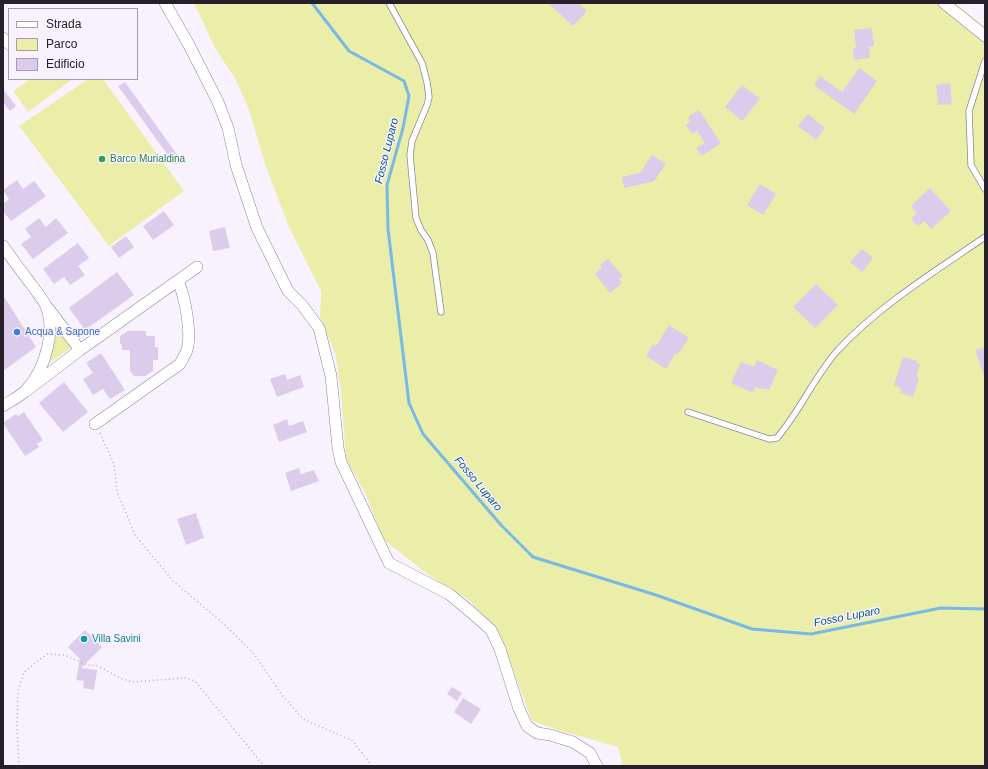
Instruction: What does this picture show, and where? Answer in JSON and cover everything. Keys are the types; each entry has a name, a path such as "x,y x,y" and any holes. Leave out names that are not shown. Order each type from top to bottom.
{"street":[{"path":"165,3 218,102 228,128 236,165 257,228 288,291 302,305 319,328 331,376 338,448 341,462 389,563 449,594 490,630 500,649 519,709 527,726 538,733 573,742 590,753 597,766"},
{"path":"944,3 985,36"},
{"path":"3,246 80,350"},
{"path":"3,406 26,391 80,350 197,267"},
{"path":"95,424 180,364 187,349 189,334 182,291 178,281"},
{"path":"26,391 38,373 45,358 49,344 49,320 45,304"}],"lane":[{"path":"389,3 422,63 427,82 429,97 412,141 410,155 416,218 421,230 428,240 432,253 441,312"},
{"path":"985,61 969,111 971,165 985,189"},
{"path":"688,412 769,439 777,438 786,427 812,384 837,351 863,326 914,286 985,237"}],"path":[{"path":"95,424 114,464 117,491 135,535 174,582 224,624 254,654 282,694 303,719 353,741 372,766"},
{"path":"20,766 17,728 18,691 24,672 47,654 64,655 87,665 98,666 120,678 132,682 185,678 195,681 264,766"}],"green space":[{"path":"194,3 955,3 985,27 985,766 621,766 622,761 618,747 532,721 500,634 469,600 433,578 384,540 365,493 346,459 341,390 335,353 320,318 321,291 289,227 266,167 248,107 236,80 215,48"},
{"path":"29,80 72,80 28,112 13,91"},
{"name":"Barco Murialdina","path":"87,80 104,80 184,191 109,246 19,126"},
{"path":"53,319 71,347 46,365 53,343"}],"building":[{"path":"548,3 578,3 587,11 573,26"},
{"path":"872,28 874,46 869,47 870,58 854,60 853,48 856,48 854,30"},
{"path":"859,68 877,81 854,114 814,85 820,76 842,92"},
{"path":"125,82 181,160 175,165 118,86"},
{"path":"950,83 952,104 938,105 936,85"},
{"path":"742,85 760,99 742,121 725,107"},
{"path":"3,89 16,106 10,111 3,102"},
{"path":"699,110 721,143 702,156 696,148 705,143 697,131 692,134 686,125 690,121 688,117"},
{"path":"808,114 825,128 816,140 798,126"},
{"path":"652,155 666,164 654,181 624,188 622,177 640,173"},
{"path":"17,180 23,189 34,181 46,196 11,221 3,211 3,204 9,199 3,190"},
{"path":"760,184 776,194 763,215 747,205"},
{"path":"930,188 951,211 931,229 924,221 918,226 911,219 917,213 911,206"},
{"path":"164,211 174,225 153,240 143,226"},
{"path":"39,218 46,227 56,218 68,233 33,259 21,244 31,237 25,229"},
{"path":"225,227 230,248 213,251 209,231"},
{"path":"126,236 134,247 119,258 111,247"},
{"path":"78,243 89,258 78,266 85,275 70,285 64,277 54,284 43,269"},
{"path":"862,249 873,258 862,272 850,262"},
{"path":"608,259 623,276 619,279 622,283 610,293 595,274 602,268 600,265"},
{"path":"117,272 134,295 85,330 69,308"},
{"path":"816,284 838,305 815,328 793,307"},
{"path":"3,295 36,347 3,371"},
{"path":"669,325 689,338 678,354 676,353 666,369 646,356 653,344 656,346"},
{"path":"128,331 146,331 146,336 155,336 155,347 158,347 158,360 153,360 153,371 145,376 134,376 130,371 130,350 122,350 120,336"},
{"path":"985,347 985,375 984,375 975,350"},
{"path":"101,353 125,390 110,399 103,389 93,395 83,379 93,373 86,363"},
{"path":"903,357 917,361 916,363 920,364 916,377 919,378 913,397 900,393 901,388 894,385"},
{"path":"757,360 778,370 769,390 755,387 753,393 731,383 741,362 754,367"},
{"path":"285,374 287,380 300,375 304,387 277,397 270,379"},
{"path":"64,382 88,412 63,432 39,403"},
{"path":"24,412 43,440 37,444 39,447 25,456 3,423 16,414 18,416"},
{"path":"287,419 289,426 303,421 307,432 279,442 273,425"},
{"path":"299,468 301,474 314,470 319,481 291,491 285,473"},
{"path":"196,513 204,538 186,545 177,519"},
{"path":"85,630 102,647 81,668 97,670 94,690 83,688 84,681 76,680 80,659 68,647"},
{"path":"452,687 462,693 457,701 447,694"},
{"path":"463,698 481,709 471,724 454,712"}],"waterway":[{"name":"Fosso Luparo","path":"312,3 349,51 404,81 409,96 403,128 387,185 388,229 409,403 423,434 501,525 533,557 656,595 752,629 811,634 941,608 985,609"}],"place":[{"name":"Barco Murialdina","path":"102,159"},
{"name":"Acqua & Sapone","path":"17,332"},
{"name":"Villa Savini","path":"84,639"}]}
